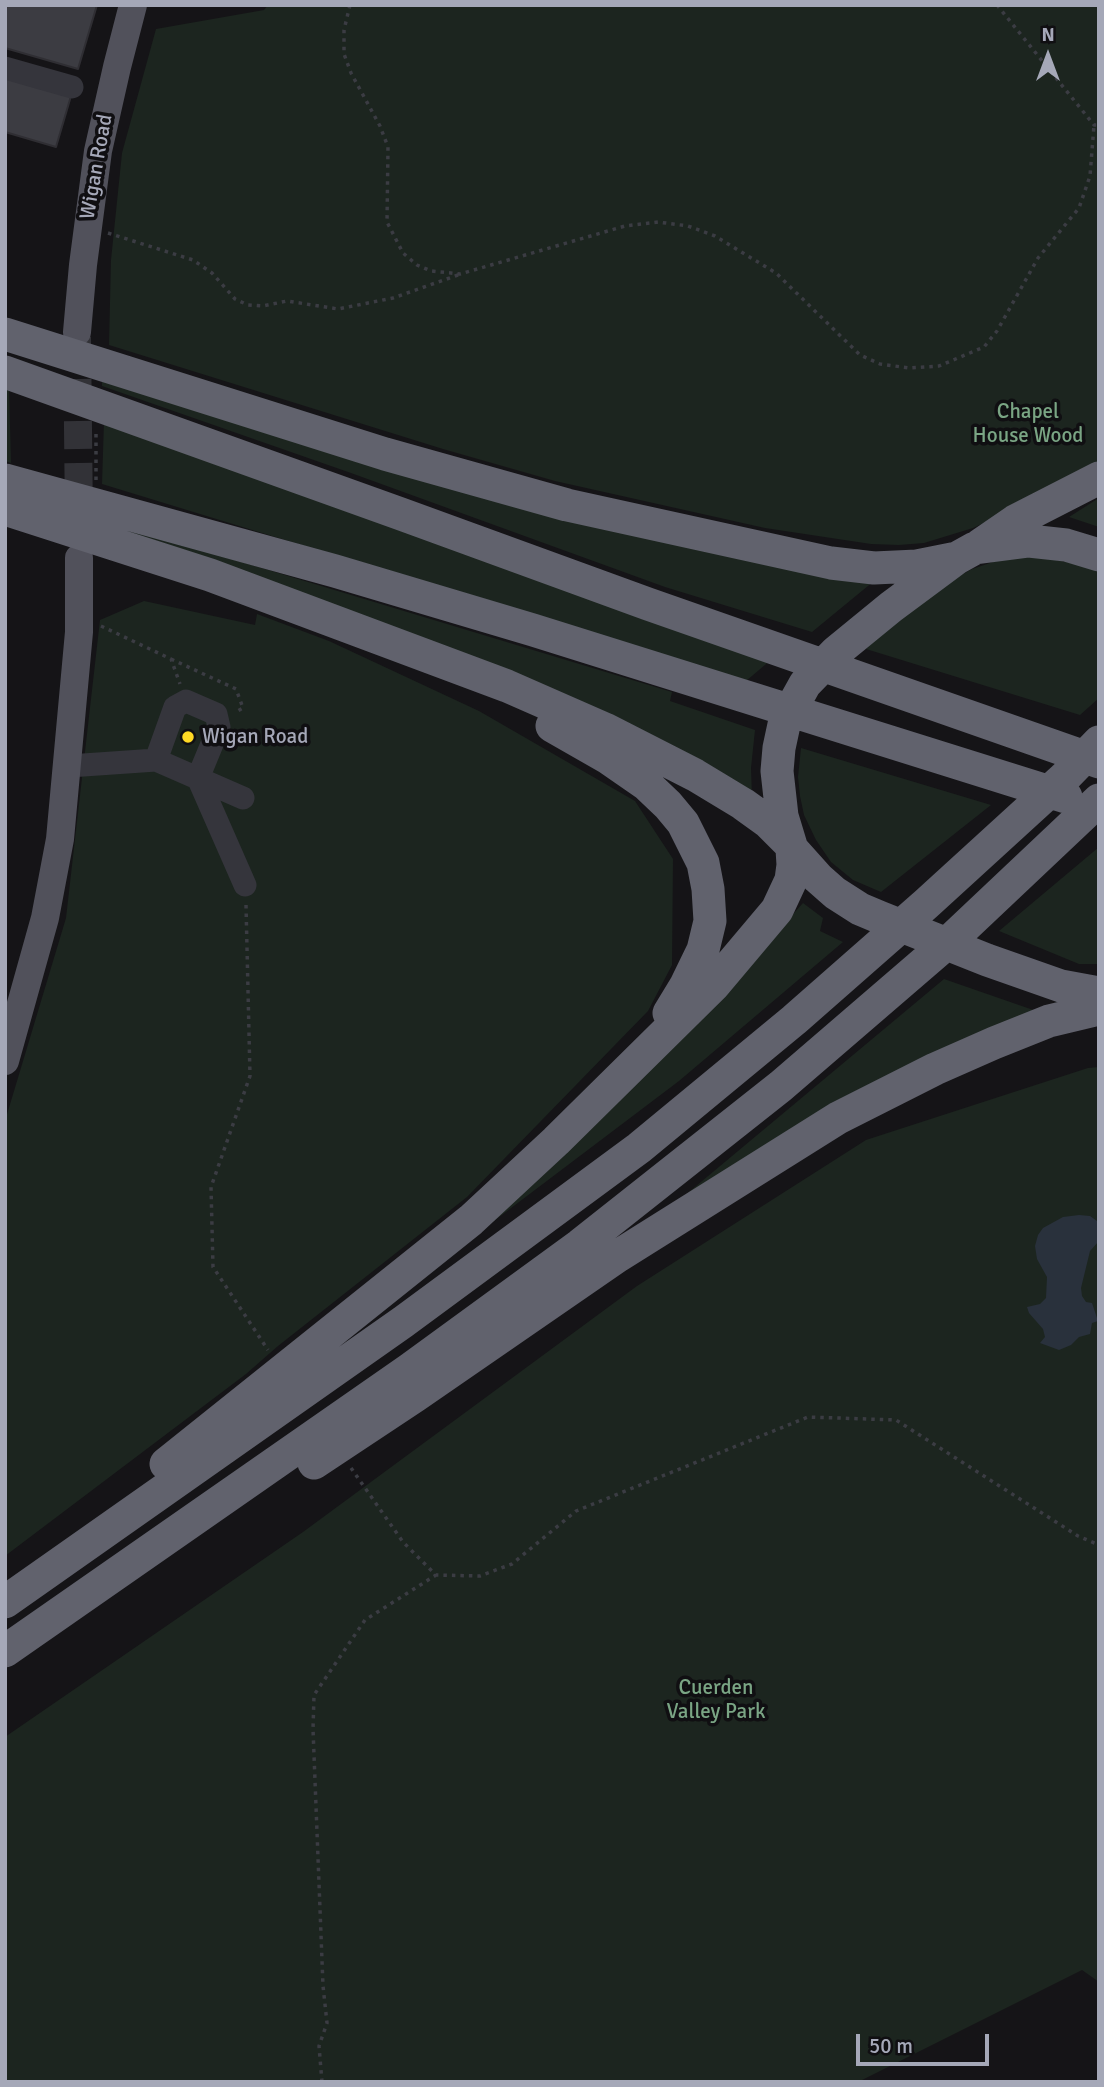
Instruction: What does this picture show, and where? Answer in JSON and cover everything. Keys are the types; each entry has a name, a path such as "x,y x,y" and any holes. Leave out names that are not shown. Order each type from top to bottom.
{"highway":[{"path":"8,335 385,454 567,505 831,563 874,568 917,566 1029,541 1066,545 1099,555"},
{"path":"8,374 1099,762"},
{"path":"5,1592 471,1220 556,1141 713,986 777,910 790,880 793,865 779,794 779,748 785,720 805,684 836,652 891,607 966,553 1015,521 1099,478"},
{"path":"9,496 100,506 335,571 739,693 1099,807"},
{"path":"9,496 90,548 211,575 507,686 605,729 684,769 743,804 768,822 818,878 860,909 987,960 1061,986 1099,993"},
{"path":"415,652 470,687 547,723 608,758 647,785 668,805 695,844 704,863 708,889 710,921 703,950 686,985 644,1054"},
{"path":"5,1602 403,1322 639,1148 794,1020 926,904 1064,778 1099,742"},
{"path":"5,1651 410,1369 590,1237 781,1086 954,937 1099,800"},
{"path":"66,1609 174,1556 415,1396 618,1256 838,1118 935,1069 1049,1021 1099,1009"},
{"path":"760,1166 988,1067 1099,1032"}],"main road":[{"name":"Wigan Road","path":"77,332 84,253 98,151 133,5"},
{"path":"5,1062 45,918 61,839 79,632 90,548"}],"lane":[{"path":"5,68 72,88"},
{"path":"156,761 174,707 186,701 216,714 219,727 198,778 245,885"},
{"path":"69,765 156,761 243,798"}],"path":[{"path":"350,5 344,30 344,54 388,147 387,222 403,253 417,265 431,271 460,274"},
{"path":"104,232 192,260 212,274 235,299 248,305 263,306 287,301 338,309 393,298 460,274 625,226 658,222 688,226 715,236 776,273 860,355 890,366 939,366 984,347 998,331 1038,258 1079,208 1090,176 1097,125 997,5"},
{"path":"96,624 236,689 243,708 230,716"},
{"path":"171,659 180,684"},
{"path":"224,1287 213,1267 211,1187 250,1076 245,885"},
{"path":"321,2082 319,2046 327,2023 323,1986 314,1769 314,1695 365,1620 436,1575 480,1576 512,1564 576,1511 808,1417 896,1420 1078,1536 1099,1545"},
{"path":"403,1542 436,1575"}],"green space":[{"name":"Chapel House Wood","path":"268,5 1099,5 1099,464 1056,490 973,528 924,543 871,544 765,528 555,481 109,345 111,260 122,153 156,29 264,10"},
{"path":"102,373 874,581 812,632 665,587 102,386"},
{"path":"5,386 9,387 11,463 5,461"},
{"path":"104,421 772,659 746,681 102,484"},
{"path":"1099,498 1099,527 1069,517"},
{"path":"103,520 672,692 670,701 755,730 751,768 752,797 103,527"},
{"path":"1034,555 1099,569 1099,698 1080,715 866,649 877,636 938,588 972,569 1005,558"},
{"path":"144,601 255,625 257,614 329,641 479,711 635,801 673,859 672,965 648,1011 467,1197 246,1374 5,1556 5,1121 66,918 100,620"},
{"path":"801,748 991,805 881,892 853,880 831,862 816,840 804,815 800,796 798,777"},
{"path":"1099,847 1099,964 1079,964 999,931"},
{"path":"803,903 823,918 820,931 843,942 679,1081 408,1286 745,968"},
{"path":"944,979 1039,1012 659,1217"},
{"name":"Cuerden Valley Park","path":"1099,1067 1099,1982 1082,1970 858,2082 5,2082 5,1737 303,1532 637,1286 866,1140 1088,1068"}],"water":[{"path":"1090,1216 1097,1221 1099,1228 1098,1242 1090,1251 1081,1288 1086,1302 1092,1303 1098,1321 1092,1323 1090,1334 1079,1337 1071,1345 1059,1350 1040,1343 1045,1337 1043,1329 1027,1307 1040,1304 1046,1298 1047,1277 1037,1259 1035,1246 1043,1228 1063,1217"}],"building":[{"path":"5,5 97,5 78,69 5,48"},
{"path":"5,77 71,96 56,147 5,132"}],"tunnel":[{"path":"77,337 79,520"}],"place":[{"name":"Wigan Road","path":"188,737"}]}
